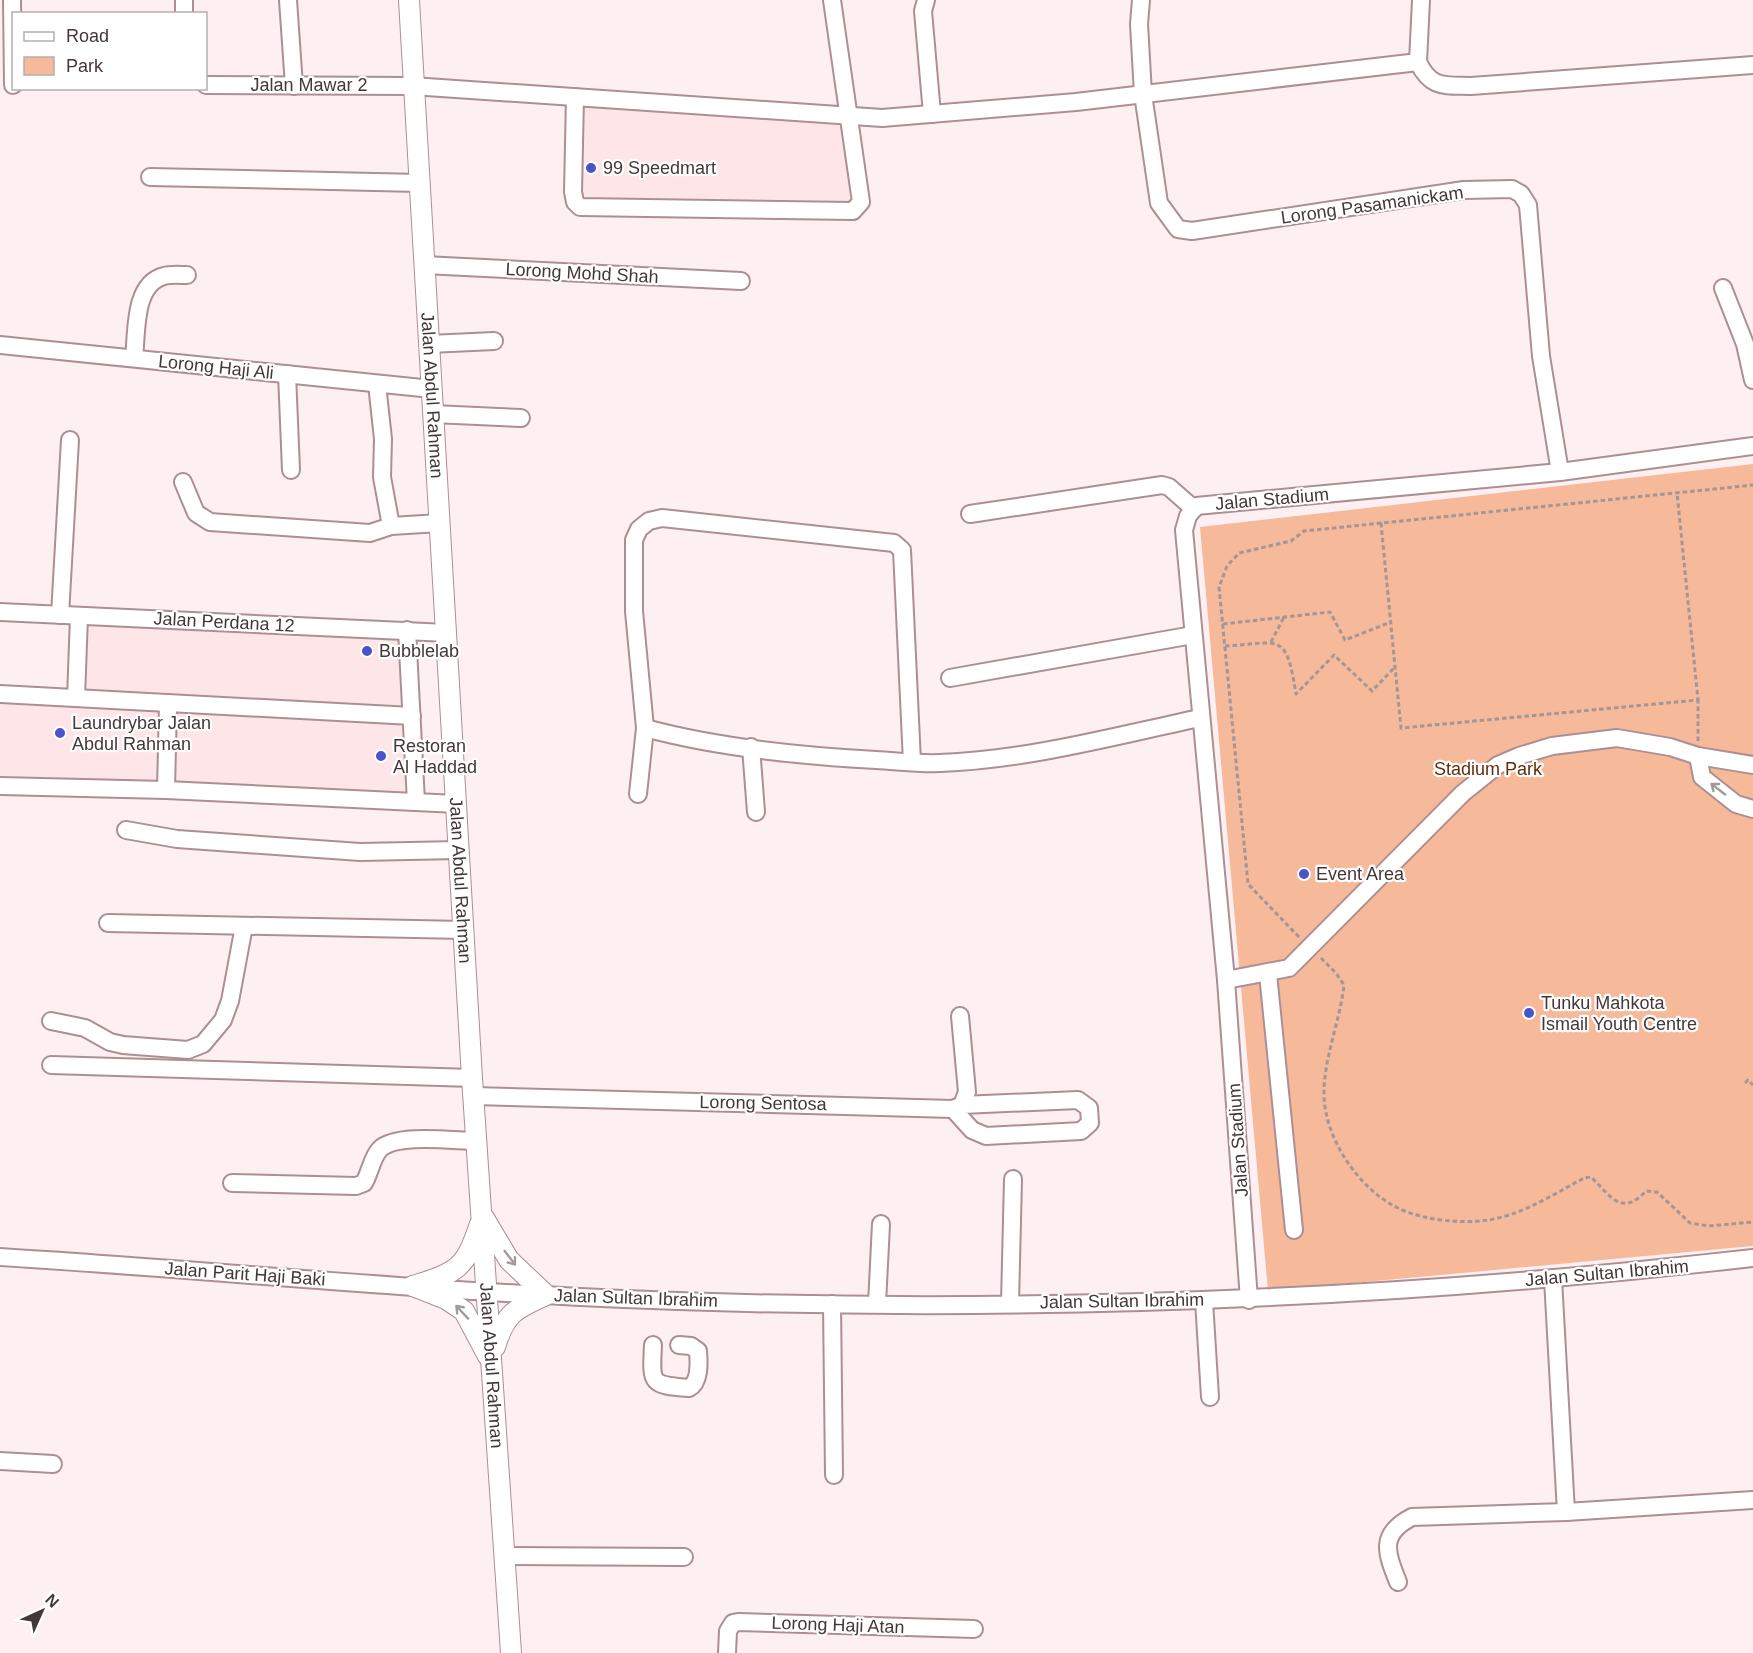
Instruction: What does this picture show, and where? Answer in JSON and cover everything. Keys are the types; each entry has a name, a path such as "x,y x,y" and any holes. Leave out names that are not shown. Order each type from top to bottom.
{"main road":[{"name":"Jalan Abdul Rahman","path":"409,0 412,86 473,1087 489,1292 491,1360 511,1653"},
{"path":"413,1286 444,1277 470,1255 483,1215"},
{"path":"483,1215 509,1260 546,1295 511,1313 504,1320 491,1360"},
{"path":"413,1286 446,1299 464,1311 491,1360"}],"street":[{"path":"288,0 294,86"},
{"path":"575,97 573,192 575,202 580,207 854,211 861,202 832,0"},
{"path":"926,0 923,11 932,114"},
{"name":"Lorong Pasamanickam","path":"1141,0 1139,24 1143,94 1159,204 1178,229 1192,231 1464,190 1512,189 1521,194 1528,205 1541,356 1560,472"},
{"path":"1422,0 1419,54 1425,77 1440,85 1471,86 1753,65"},
{"name":"Jalan Mawar 2","path":"207,85 412,86 882,118 1143,94 1419,54"},
{"path":"150,177 419,183"},
{"name":"Lorong Mohd Shah","path":"424,265 741,281"},
{"path":"134,358 141,300 148,284 163,276 187,275"},
{"path":"1723,288 1745,344 1753,380"},
{"path":"429,344 494,341"},
{"name":"Lorong Haji Ali","path":"0,345 432,389"},
{"path":"287,374 291,470"},
{"path":"377,384 383,440 382,477 391,526"},
{"path":"433,414 521,418"},
{"path":"60,615 70,440"},
{"name":"Jalan Stadium","path":"1249,1300 1226,980 1184,530 1188,516 1196,506 1560,472 1753,446"},
{"path":"183,482 196,513 210,522 370,533 391,526 440,523"},
{"path":"970,514 1162,485 1169,487 1194,509"},
{"path":"638,794 645,728 634,611 634,540 639,529 649,521 662,518 894,543 902,550 912,762"},
{"name":"Jalan Perdana 12","path":"0,612 447,633"},
{"path":"76,698 79,616"},
{"path":"407,630 416,802"},
{"path":"950,678 1193,634"},
{"path":"0,694 412,716"},
{"path":"166,790 168,703"},
{"path":"645,728 670,735 835,758 938,764 1062,747 1200,718"},
{"path":"1226,980 1268,974 1289,968 1423,831 1463,793 1498,765 1551,746 1617,738 1670,747 1698,756 1753,765"},
{"path":"752,747 756,812"},
{"path":"1698,756 1702,777 1736,804 1753,809"},
{"path":"0,786 166,790 457,804"},
{"path":"126,830 177,839 360,852 459,850"},
{"path":"108,923 464,930"},
{"path":"51,1021 85,1028 110,1042 123,1045 188,1050 203,1044 223,1020 230,1000 244,926"},
{"path":"1268,974 1294,1230"},
{"path":"958,1107 967,1092 960,1016"},
{"name":"Lorong Sentosa","path":"51,1065 473,1087 958,1107 1078,1100 1089,1108 1090,1123 1081,1131 986,1136 972,1130 958,1107"},
{"path":"232,1183 356,1186 364,1183 379,1150 387,1145 402,1140 477,1141"},
{"path":"1010,1303 1013,1179"},
{"path":"877,1304 881,1224"},
{"name":"Jalan Parit Haji Baki","path":"0,1257 489,1292"},
{"name":"Jalan Sultan Ibrahim","path":"489,1292 832,1304 1249,1300 1553,1279 1753,1258"},
{"path":"1553,1279 1566,1512"},
{"path":"1204,1301 1210,1397"},
{"path":"832,1304 834,1475"},
{"path":"653,1345 651,1376 655,1382 661,1386 689,1388 695,1382 699,1364 698,1351 691,1346 679,1345"},
{"path":"0,1461 54,1464"},
{"path":"1398,1582 1388,1558 1387,1540 1398,1524 1412,1517 1566,1512 1753,1500"},
{"path":"504,1556 684,1557"},
{"name":"Lorong Haji Atan","path":"727,1653 728,1631 733,1623 738,1622 974,1629"}],"path":[{"path":"1753,485 1304,531 1291,541 1239,553 1227,566 1220,587 1248,884 1336,973 1344,985 1327,1068 1324,1097 1328,1122 1336,1142 1373,1191 1397,1208 1423,1217 1487,1221 1520,1211 1584,1178 1591,1177 1605,1194 1620,1202 1639,1198 1646,1191 1657,1192 1690,1223 1709,1226 1753,1222"},
{"path":"1677,493 1698,700 1698,756"},
{"path":"1381,523 1401,728 1698,700"},
{"path":"1223,624 1330,612 1345,640 1390,622"},
{"path":"1271,642 1284,617"},
{"path":"1225,646 1271,642 1284,651 1291,661 1296,694 1334,655 1372,691 1395,667"},
{"path":"1744,1083 1748,1080 1753,1085"}],"shaded area":[{"path":"579,103 847,123 856,200 852,206 578,200"},
{"path":"83,622 402,636 410,796 0,780 0,698 79,702"}],"green space":[{"name":"Stadium Park","path":"1753,464 1753,1246 1268,1291 1200,527"}],"place":[{"name":"99 Speedmart","path":"591,168"},
{"name":"Bubblelab","path":"367,651"},
{"name":"Laundrybar Jalan Abdul Rahman","path":"60,733"},
{"name":"Restoran Al Haddad","path":"381,756"},
{"name":"Event Area","path":"1304,874"},
{"name":"Tunku Mahkota Ismail Youth Centre","path":"1529,1013"}]}
